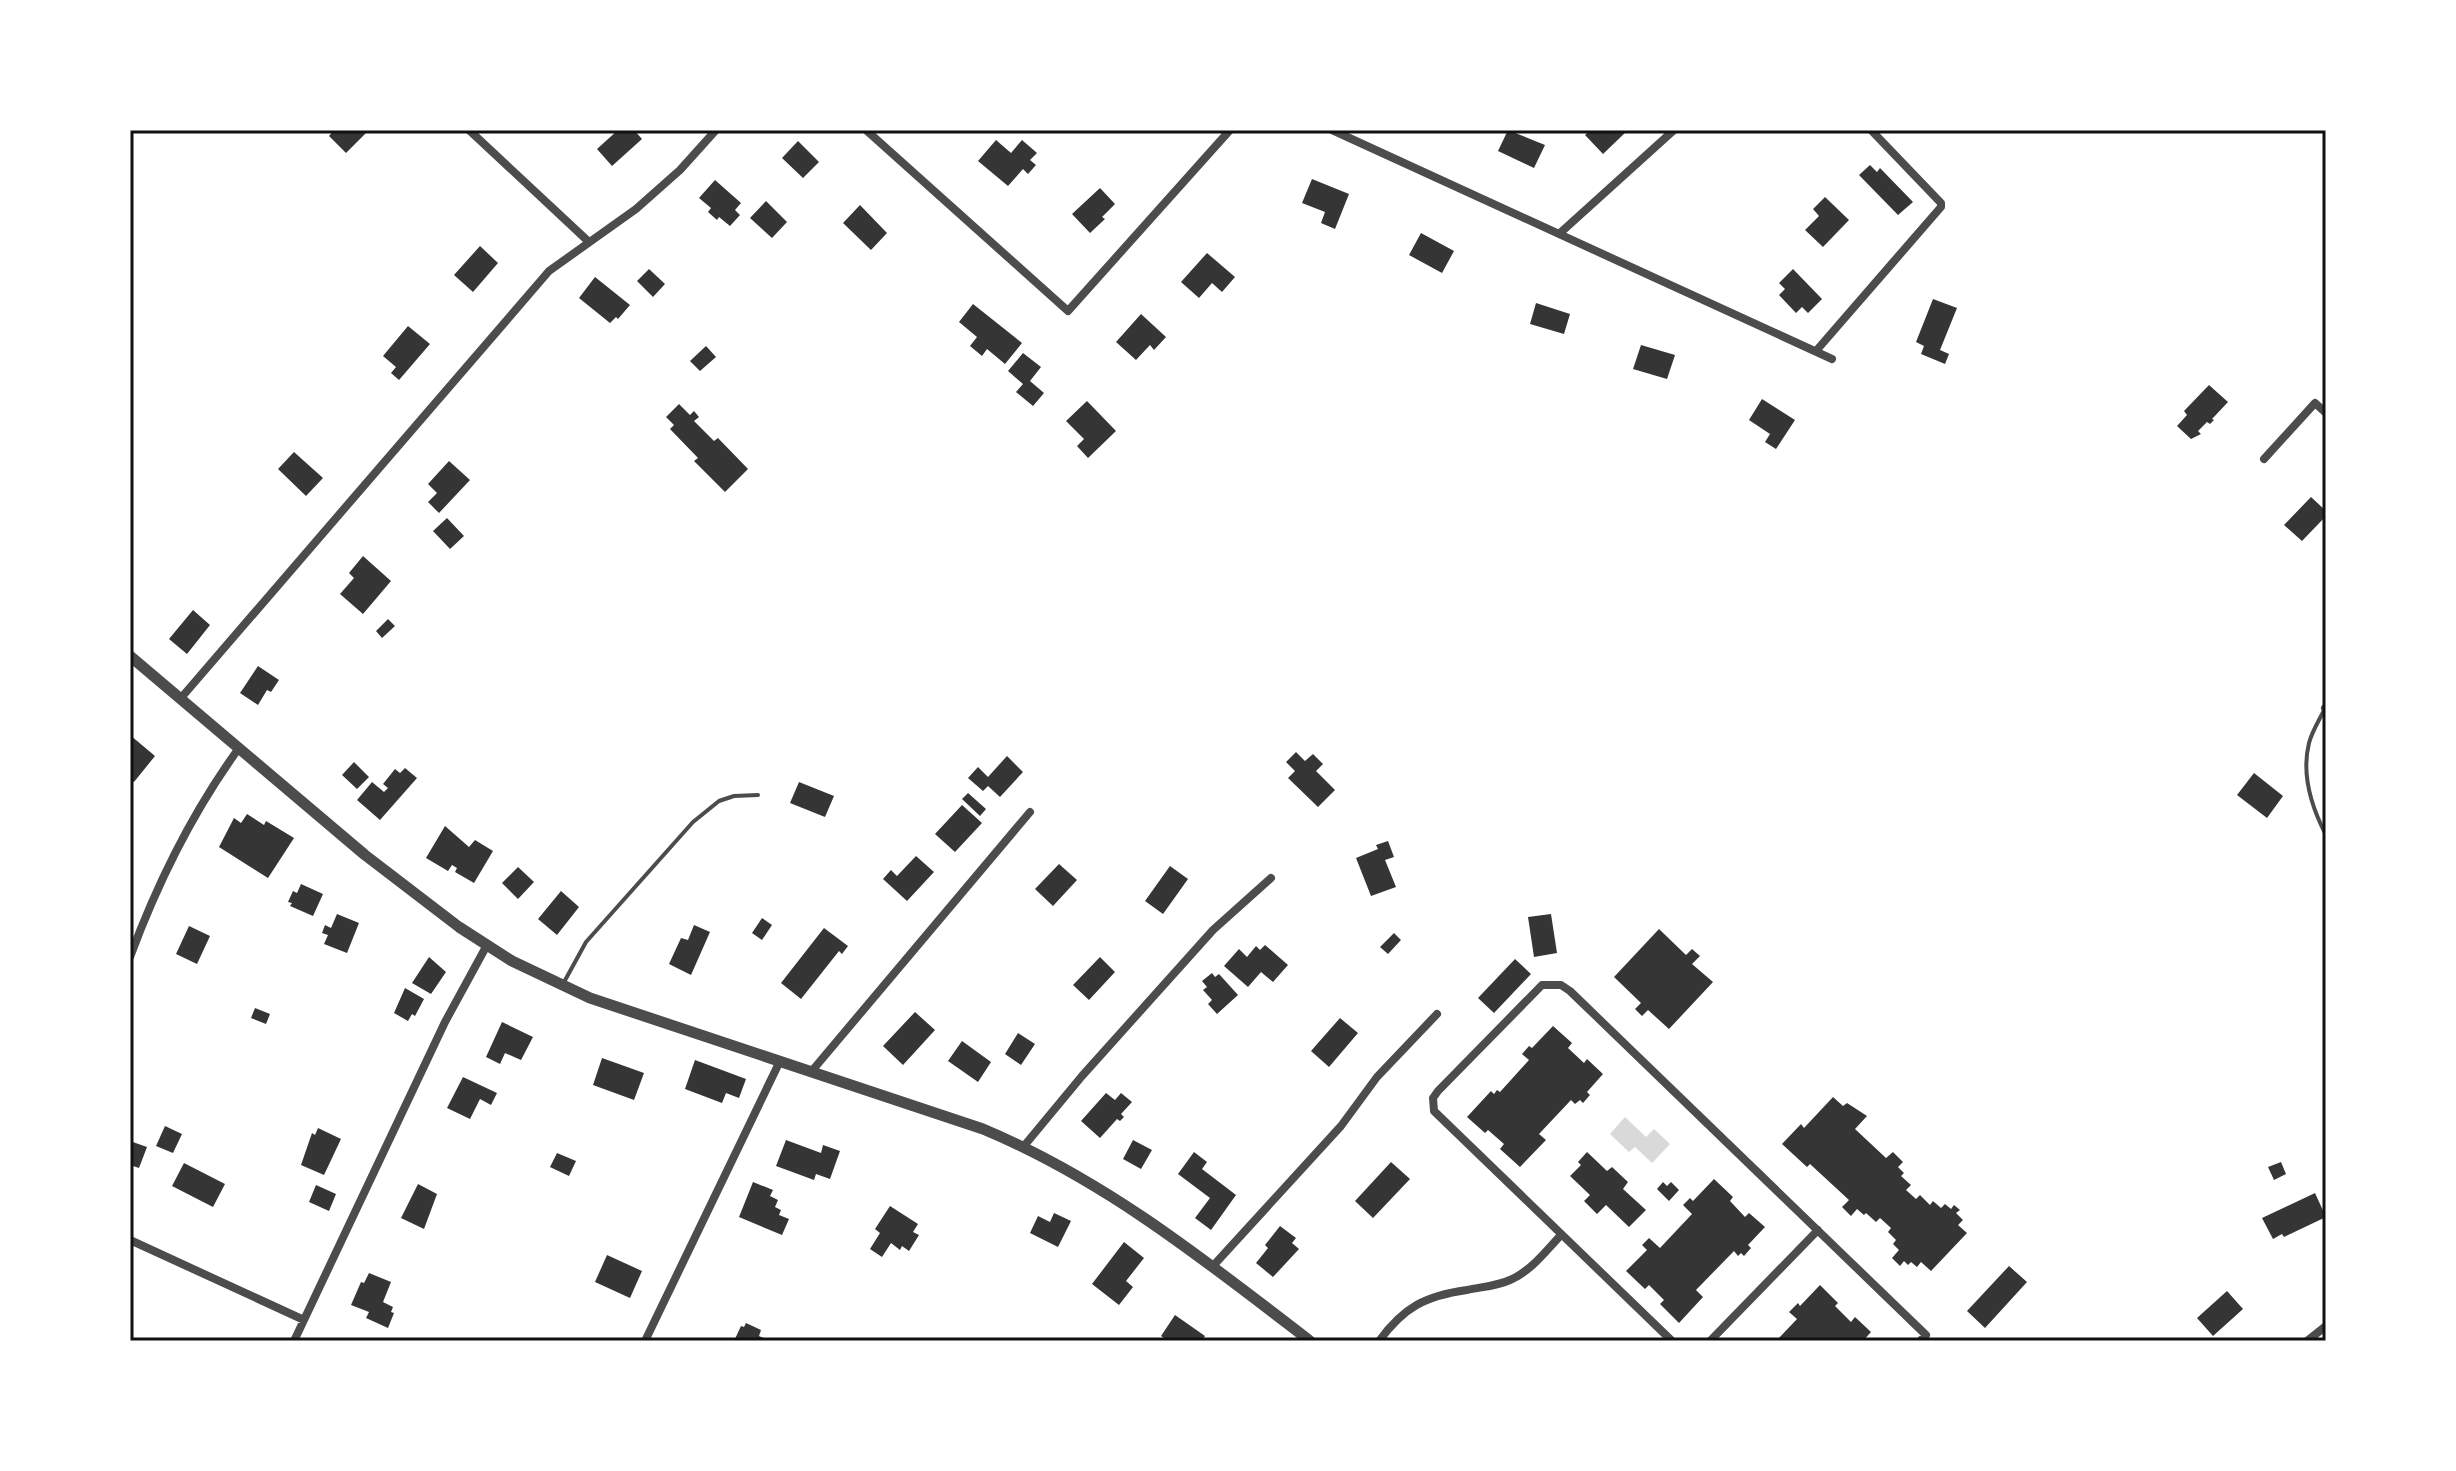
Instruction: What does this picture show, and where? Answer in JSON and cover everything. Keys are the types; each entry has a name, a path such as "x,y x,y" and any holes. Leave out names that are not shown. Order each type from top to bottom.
{"street":[{"path":"469,130 589,242"},
{"path":"181,698 530,291 559,262 657,191 716,130"},
{"path":"866,130 1068,311 1230,130"},
{"path":"1332,130 1832,359"},
{"path":"1559,234 1674,130"},
{"path":"1816,351 1941,207 1941,203 1871,130"},
{"path":"2264,459 2315,403 2326,413"},
{"path":"130,656 365,855 487,945 590,998 983,1129 1024,1146 1117,1199 1213,1266 1310,1341"},
{"path":"130,957 143,922 199,810 239,748"},
{"path":"811,1072 1030,812"},
{"path":"1024,1146 1082,1076 1213,930 1271,878"},
{"path":"294,1341 445,1022 487,945"},
{"path":"1672,1341 1440,1117 1432,1104 1438,1091 1542,985 1561,985 1570,991 1926,1335 1920,1341"},
{"path":"1213,1266 1341,1126 1377,1077 1437,1014"},
{"path":"645,1341 780,1061"},
{"path":"1710,1341 1818,1230"},
{"path":"1379,1341 1402,1315 1424,1300 1510,1280 1527,1270 1561,1235"},
{"path":"130,1240 304,1320"},
{"path":"2307,1341 2326,1326"}],"lane":[{"path":"2326,708 2309,743 2308,765 2314,812 2326,835"},
{"path":"562,986 586,942 693,822 719,801 734,796 758,795"}],"shaded area":[{"path":"1625,1117 1646,1137 1654,1129 1670,1144 1652,1163 1635,1147 1629,1152 1610,1134"}],"building":[{"path":"334,130 369,130 346,153 329,136"},
{"path":"618,130 634,130 642,139 612,166 597,149"},
{"path":"1508,130 1545,145 1534,168 1498,151"},
{"path":"1590,130 1628,130 1603,154 1585,135"},
{"path":"996,140 1011,153 1022,140 1037,153 1030,160 1036,165 1028,174 1023,169 1008,186 978,161"},
{"path":"798,141 819,162 803,178 782,158"},
{"path":"1870,165 1877,172 1880,168 1913,202 1898,215 1859,175"},
{"path":"1312,179 1349,194 1335,229 1321,223 1325,212 1302,203"},
{"path":"715,180 741,203 735,210 740,215 730,226 708,212 711,208 699,198"},
{"path":"1100,188 1115,204 1090,233 1072,214"},
{"path":"1825,197 1849,220 1823,247 1805,230 1819,216 1813,209"},
{"path":"766,201 787,222 772,238 750,218"},
{"path":"860,205 887,233 871,250 843,223"},
{"path":"1421,233 1454,251 1442,273 1409,255"},
{"path":"480,246 498,263 473,292 454,275"},
{"path":"1207,253 1235,277 1222,292 1212,283 1199,298 1181,282"},
{"path":"649,269 665,284 653,297 637,281"},
{"path":"1793,269 1822,299 1808,313 1802,307 1796,313 1779,295 1785,289 1779,283"},
{"path":"595,277 630,305 610,323 579,298"},
{"path":"1933,299 1957,308 1940,350 1949,354 1945,364 1921,354 1924,346 1916,342"},
{"path":"1536,303 1570,314 1564,334 1530,324"},
{"path":"973,304 1022,343 1005,364 987,349 982,356 970,346 977,337 959,322"},
{"path":"1141,314 1166,337 1154,350 1150,345 1136,360 1116,342"},
{"path":"408,326 430,344 399,380 391,373 396,367 383,356"},
{"path":"1641,345 1675,355 1667,379 1633,369"},
{"path":"706,346 716,357 700,371 690,361"},
{"path":"1023,353 1041,367 1030,381 1044,393 1033,406 1016,392 1023,384 1008,371"},
{"path":"2209,385 2228,402 2210,424 2207,422 2198,431 2201,434 2191,439 2177,426 2187,415 2184,411"},
{"path":"1762,399 1795,420 1776,449 1765,442 1770,434 1749,420"},
{"path":"1087,401 1116,431 1088,458 1077,446 1084,439 1066,421"},
{"path":"679,404 690,415 694,411 699,417 694,421 714,441 718,438 748,469 725,492 694,461 698,458 670,429 674,425 666,417"},
{"path":"294,452 323,478 306,496 278,469"},
{"path":"449,461 470,480 439,513 428,502 437,493 428,484"},
{"path":"2311,497 2326,511 2326,516 2302,541 2284,525"},
{"path":"447,518 464,536 450,549 433,531"},
{"path":"363,556 391,581 363,614 340,594 354,578 349,573"},
{"path":"193,610 210,625 187,654 169,639"},
{"path":"388,619 395,626 382,638 376,631"},
{"path":"258,666 279,680 271,692 267,690 258,705 240,693"},
{"path":"130,735 155,756 134,782 130,779"},
{"path":"1296,752 1305,761 1313,754 1323,764 1316,771 1335,790 1318,807 1288,778 1295,771 1286,762"},
{"path":"1007,756 1023,772 1000,797 988,786 983,791 968,778 978,767 988,777"},
{"path":"354,762 369,777 357,789 342,775"},
{"path":"405,768 417,778 380,820 357,800 372,782 384,792 388,788 383,784 395,769 400,773"},
{"path":"2254,773 2283,796 2267,818 2237,795"},
{"path":"799,782 834,796 825,817 790,803"},
{"path":"968,793 986,809 980,816 962,799"},
{"path":"962,805 982,823 955,852 935,834"},
{"path":"247,814 264,825 266,821 294,838 268,878 219,847 234,818 241,823"},
{"path":"445,826 469,847 475,840 493,851 474,883 455,872 457,868 452,865 448,871 426,858"},
{"path":"1388,841 1394,857 1385,860 1396,887 1371,896 1356,858"},
{"path":"916,856 934,872 907,901 883,879 891,870 897,876"},
{"path":"1059,864 1077,880 1053,906 1035,889"},
{"path":"1170,866 1188,879 1163,914 1145,901"},
{"path":"518,867 534,882 518,899 502,883"},
{"path":"301,884 323,894 313,916 290,906 292,903 288,902"},
{"path":"561,891 579,907 557,935 538,919"},
{"path":"337,914 359,923 347,953 324,944 328,935 322,933 325,925 331,928"},
{"path":"1551,914 1557,953 1534,957 1528,917"},
{"path":"762,918 772,925 762,940 752,933"},
{"path":"694,925 710,932 691,975 669,964 681,938 688,940"},
{"path":"189,926 210,936 197,964 176,954"},
{"path":"824,928 848,946 842,954 839,951 801,999 781,983"},
{"path":"1659,929 1686,955 1692,949 1700,956 1692,964 1713,982 1669,1029 1648,1010 1642,1016 1635,1009 1641,1003 1614,977"},
{"path":"1394,933 1401,940 1388,954 1380,947"},
{"path":"1265,945 1288,965 1273,982 1261,972 1248,987 1224,966 1239,949 1247,957 1256,946 1260,950"},
{"path":"429,957 446,972 431,994 412,983"},
{"path":"1100,957 1115,972 1089,1000 1073,985"},
{"path":"1515,959 1531,974 1494,1013 1478,998"},
{"path":"1212,973 1215,977 1219,974 1238,995 1217,1014 1208,1004 1212,1000 1203,990 1207,987 1202,981"},
{"path":"405,988 424,999 415,1016 412,1014 408,1021 394,1013"},
{"path":"255,1008 270,1014 266,1024 251,1018"},
{"path":"915,1012 935,1030 903,1065 883,1046"},
{"path":"1340,1018 1358,1033 1329,1067 1311,1051"},
{"path":"502,1022 533,1037 521,1060 505,1053 500,1064 486,1057"},
{"path":"1553,1026 1572,1043 1568,1048 1584,1063 1587,1059 1603,1074 1587,1092 1590,1095 1583,1103 1580,1100 1575,1104 1571,1100 1539,1134 1546,1140 1520,1167 1500,1149 1504,1144 1467,1117 1491,1091 1494,1094 1497,1090 1500,1092 1529,1060 1522,1054"},
{"path":"1018,1033 1035,1044 1021,1065 1005,1054"},
{"path":"962,1041 991,1062 978,1082 948,1061"},
{"path":"602,1058 644,1073 634,1100 593,1085"},
{"path":"695,1060 746,1079 739,1098 726,1093 722,1103 685,1089"},
{"path":"463,1077 497,1093 491,1105 480,1099 470,1119 447,1108"},
{"path":"1106,1093 1115,1100 1121,1093 1132,1102 1121,1114 1124,1117 1120,1121 1117,1119 1100,1138 1081,1121"},
{"path":"1833,1097 1843,1106 1847,1103 1867,1116 1855,1129 1886,1158 1893,1152 1903,1162 1898,1167 1904,1173 1901,1176 1911,1185 1906,1190 1916,1199 1920,1195 1930,1205 1933,1201 1941,1208 1945,1204 1951,1209 1954,1205 1960,1210 1956,1213 1963,1220 1958,1225 1967,1233 1931,1271 1921,1262 1917,1267 1904,1261 1900,1266 1892,1258 1899,1250 1893,1244 1896,1240 1888,1232 1891,1228 1880,1218 1876,1222 1857,1209 1851,1216 1842,1207 1849,1200 1810,1164 1807,1167 1782,1144 1801,1124 1804,1128"},
{"path":"165,1126 182,1134 173,1153 156,1146"},
{"path":"318,1128 341,1139 324,1175 301,1165 312,1133 315,1135"},
{"path":"786,1140 821,1153 823,1145 840,1151 830,1179 816,1174 814,1180 776,1166"},
{"path":"1133,1140 1152,1150 1141,1169 1123,1159"},
{"path":"130,1141 147,1147 139,1168 130,1165"},
{"path":"1194,1152 1207,1162 1202,1169 1236,1195 1211,1230 1195,1218 1210,1198 1178,1174"},
{"path":"1587,1152 1607,1171 1612,1167 1628,1182 1623,1189 1646,1210 1629,1227 1606,1205 1597,1214 1584,1201 1590,1195 1570,1176 1581,1165 1578,1162"},
{"path":"557,1153 576,1161 569,1176 550,1167"},
{"path":"1391,1162 1410,1179 1373,1218 1355,1201"},
{"path":"2281,1162 2286,1174 2274,1180 2268,1167"},
{"path":"184,1163 225,1184 213,1207 172,1186"},
{"path":"1714,1179 1733,1197 1730,1201 1745,1217 1749,1213 1765,1227 1748,1245 1751,1248 1744,1256 1741,1253 1738,1256 1734,1251 1696,1290 1703,1297 1679,1323 1660,1304 1664,1300 1649,1285 1645,1289 1626,1271 1647,1250 1642,1245 1649,1238 1660,1248 1692,1214 1683,1205 1690,1198 1693,1201"},
{"path":"753,1182 773,1190 770,1196 778,1200 775,1207 781,1210 779,1215 789,1219 782,1235 739,1217"},
{"path":"1663,1182 1667,1186 1671,1182 1679,1190 1669,1201 1657,1189"},
{"path":"418,1184 437,1194 424,1229 401,1218"},
{"path":"316,1185 336,1194 329,1211 309,1202"},
{"path":"2315,1193 2326,1217 2273,1239 2262,1218"},
{"path":"890,1206 918,1224 913,1232 919,1235 909,1251 902,1246 900,1250 891,1243 882,1257 870,1249 880,1233 875,1229"},
{"path":"1054,1213 1071,1221 1058,1247 1030,1233 1038,1216 1050,1222"},
{"path":"1280,1226 1296,1238 1292,1243 1299,1249 1273,1277 1256,1263"},
{"path":"1124,1242 1144,1258 1126,1281 1133,1287 1119,1305 1092,1284"},
{"path":"607,1255 642,1271 630,1298 595,1282"},
{"path":"2009,1266 2027,1282 1985,1328 1967,1311"},
{"path":"369,1273 391,1282 383,1302 393,1307 388,1328 366,1318 369,1312 351,1305 361,1282 364,1283"},
{"path":"1820,1285 1851,1322 1855,1317 1871,1332 1863,1341 1776,1341 1797,1319 1789,1312 1798,1303 1800,1306"},
{"path":"2227,1291 2243,1309 2213,1336 2197,1318"},
{"path":"1175,1315 1205,1336 1202,1341 1168,1341 1161,1336"},
{"path":"746,1323 761,1330 759,1336 770,1341 734,1341 741,1326 744,1327"}]}
